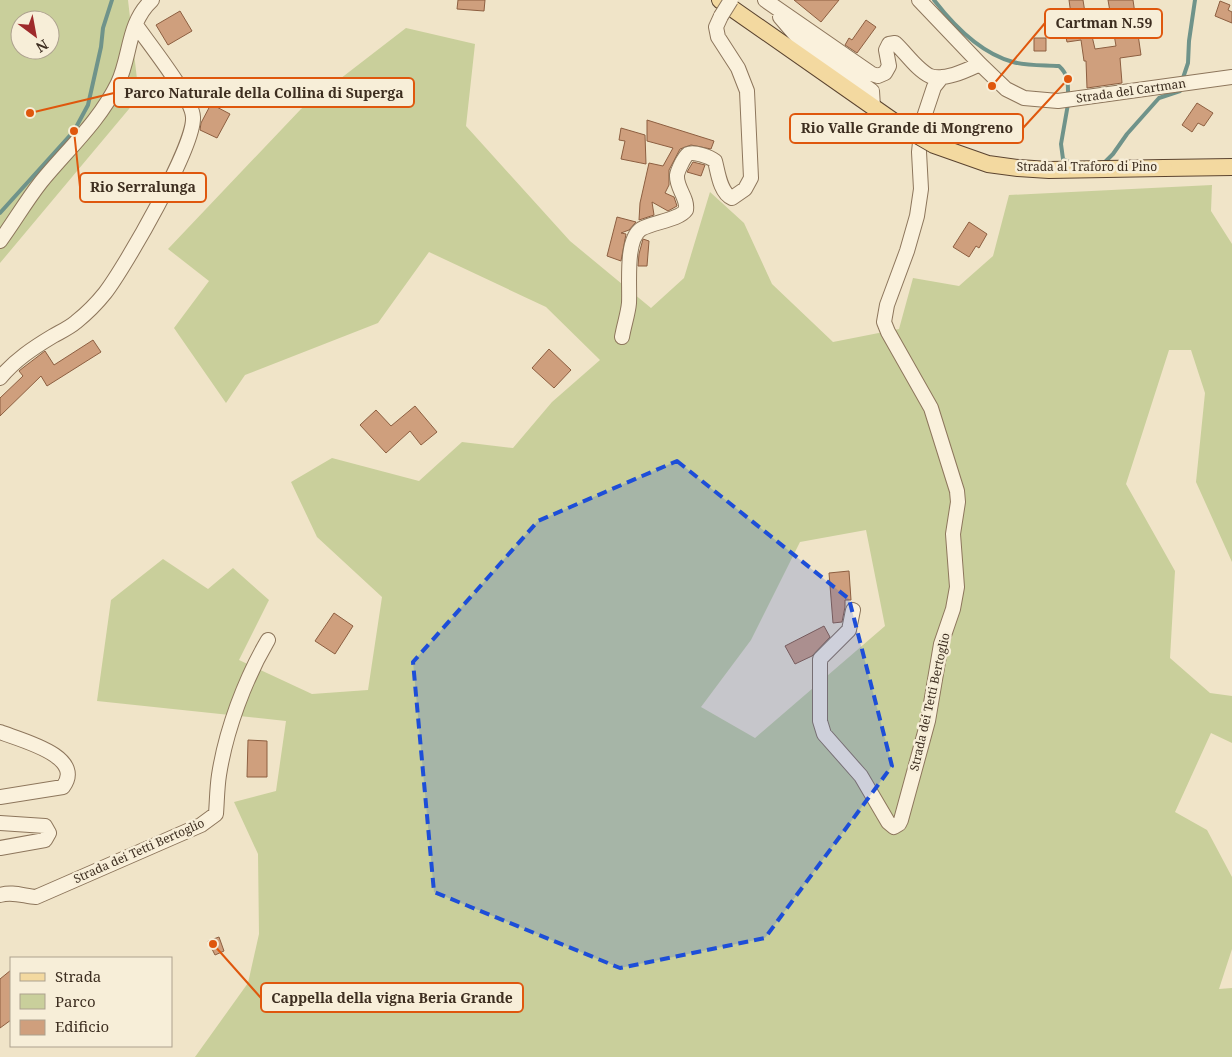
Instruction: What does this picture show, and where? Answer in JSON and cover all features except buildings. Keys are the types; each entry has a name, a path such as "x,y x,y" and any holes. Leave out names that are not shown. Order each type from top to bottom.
{"main road":[{"name":"Strada al Traforo di Pino","path":"720,8 934,146 988,164 1049,170 1232,167"}],"street":[{"path":"0,241 41,183 98,117 118,82 132,30 152,0"},
{"path":"622,336 629,305 632,240 634,235 645,227 678,216 686,210 687,206 680,189 677,174 687,156 693,153 712,158 723,190 727,196 732,198 745,189 751,178 746,90 738,68 718,37 716,27 720,8 731,0"},
{"path":"764,0 872,74 878,76 888,70 886,50 889,44 895,43 930,76 942,77 980,64"},
{"path":"764,0 798,38 872,91 872,107"},
{"name":"Strada del Cartman","path":"919,0 1006,89 1024,98 1058,101 1232,77"},
{"path":"0,378 17,360 30,350 75,324 104,294 140,236 179,162 192,128 193,116 187,97 136,25"},
{"name":"Strada dei Tetti Bertoglio","path":"853,610 849,630 820,659 820,721 824,734 855,769 888,822 894,827 901,820 924,738 941,644 954,609 957,587 953,534 958,502 957,491 931,408 884,322 887,305 907,251 917,216 921,190 919,152 922,123 934,87 942,77"},
{"name":"Strada dei Tetti Bertoglio","path":"0,895 9,892 22,896 36,897 201,825 216,814 219,775 227,738 255,663 268,640"},
{"path":"0,732 51,752 65,764 68,772 68,780 63,787 0,797"},
{"path":"0,823 45,826 49,833 45,840 0,848"}],"highlighted area":[{"path":"677,461 849,599 892,766 765,938 620,968 434,892 413,662 538,521"}],"green space":[{"path":"0,0 128,0 139,97 0,263"},
{"path":"406,28 475,44 466,126 570,241 651,308 684,278 710,192 744,223 772,284 833,342 899,329 913,278 959,286 993,256 1009,195 1212,185 1211,211 1232,244 1232,562 1196,482 1205,393 1191,350 1169,350 1126,484 1175,571 1170,658 1210,693 1232,696 1232,743 1211,733 1175,812 1207,830 1232,877 1232,949 1219,989 1232,988 1232,1057 195,1057 248,983 259,934 258,854 234,802 276,791 286,721 97,701 111,600 163,559 208,589 233,568 269,600 239,660 312,694 368,690 382,597 317,537 291,482 332,458 419,481 462,442 513,448 552,402 600,360 546,307 429,252 378,323 245,375 226,403 174,328 209,281 168,249 301,109","holes":["866,530 885,626 755,738 701,707 751,640 800,542"]}],"waterway":[{"path":"0,213 74,131 88,105 101,47 103,28 112,0"},
{"path":"934,0 959,29 979,45 1001,58 1030,65 1059,66 1066,76 1068,97"},
{"path":"1182,81 1188,63 1195,0"},
{"path":"1103,164 1159,98 1180,91 1181,88"},
{"path":"1068,104 1061,144 1063,159 1071,163"}],"place":[{"name":"Rio Valle Grande di Mongreno","path":"1068,79"},
{"name":"Cartman N.59","path":"992,86"},
{"name":"Parco Naturale della Collina di Superga","path":"30,113"},
{"name":"Rio Serralunga","path":"74,131"},
{"name":"Cappella della vigna Beria Grande","path":"213,944"}]}
